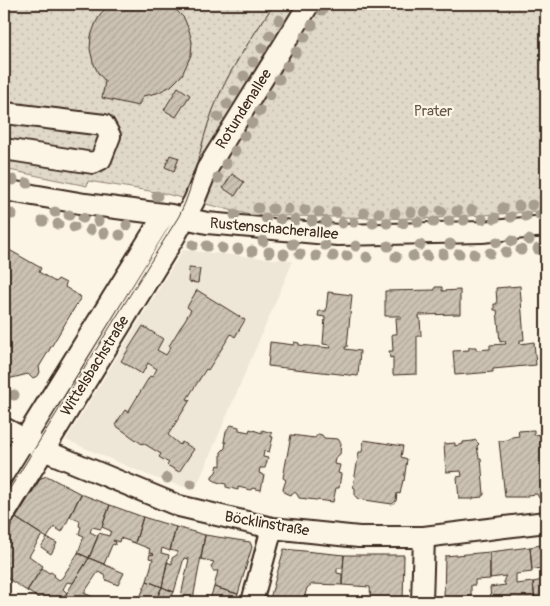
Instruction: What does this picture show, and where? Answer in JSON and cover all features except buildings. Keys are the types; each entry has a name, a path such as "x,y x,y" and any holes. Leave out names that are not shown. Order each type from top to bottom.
{"street":[{"name":"Rotundenallee","path":"185,218 207,169 309,4"},
{"path":"4,115 104,126 110,136 101,159 93,163 4,149"},
{"name":"Rustenschacherallee","path":"4,190 207,223 338,235 482,232 546,226"},
{"name":"Wittelsbachstraße","path":"4,473 164,215"},
{"name":"Wittelsbachstraße","path":"4,514 185,218"},
{"name":"Böcklinstraße","path":"4,428 44,450 179,506 272,528 359,537 424,537 546,522"},
{"path":"252,602 272,528"},
{"path":"422,602 424,537"}],"shaded area":[{"path":"183,250 293,261 195,490 155,478 66,440"}],"green space":[{"name":"Prater","path":"4,4 546,4 546,211 422,219 250,215 162,193 88,181 87,186 4,169"}],"tram line":[{"path":"4,498 179,216 190,190 208,123 225,82 274,4"}]}
